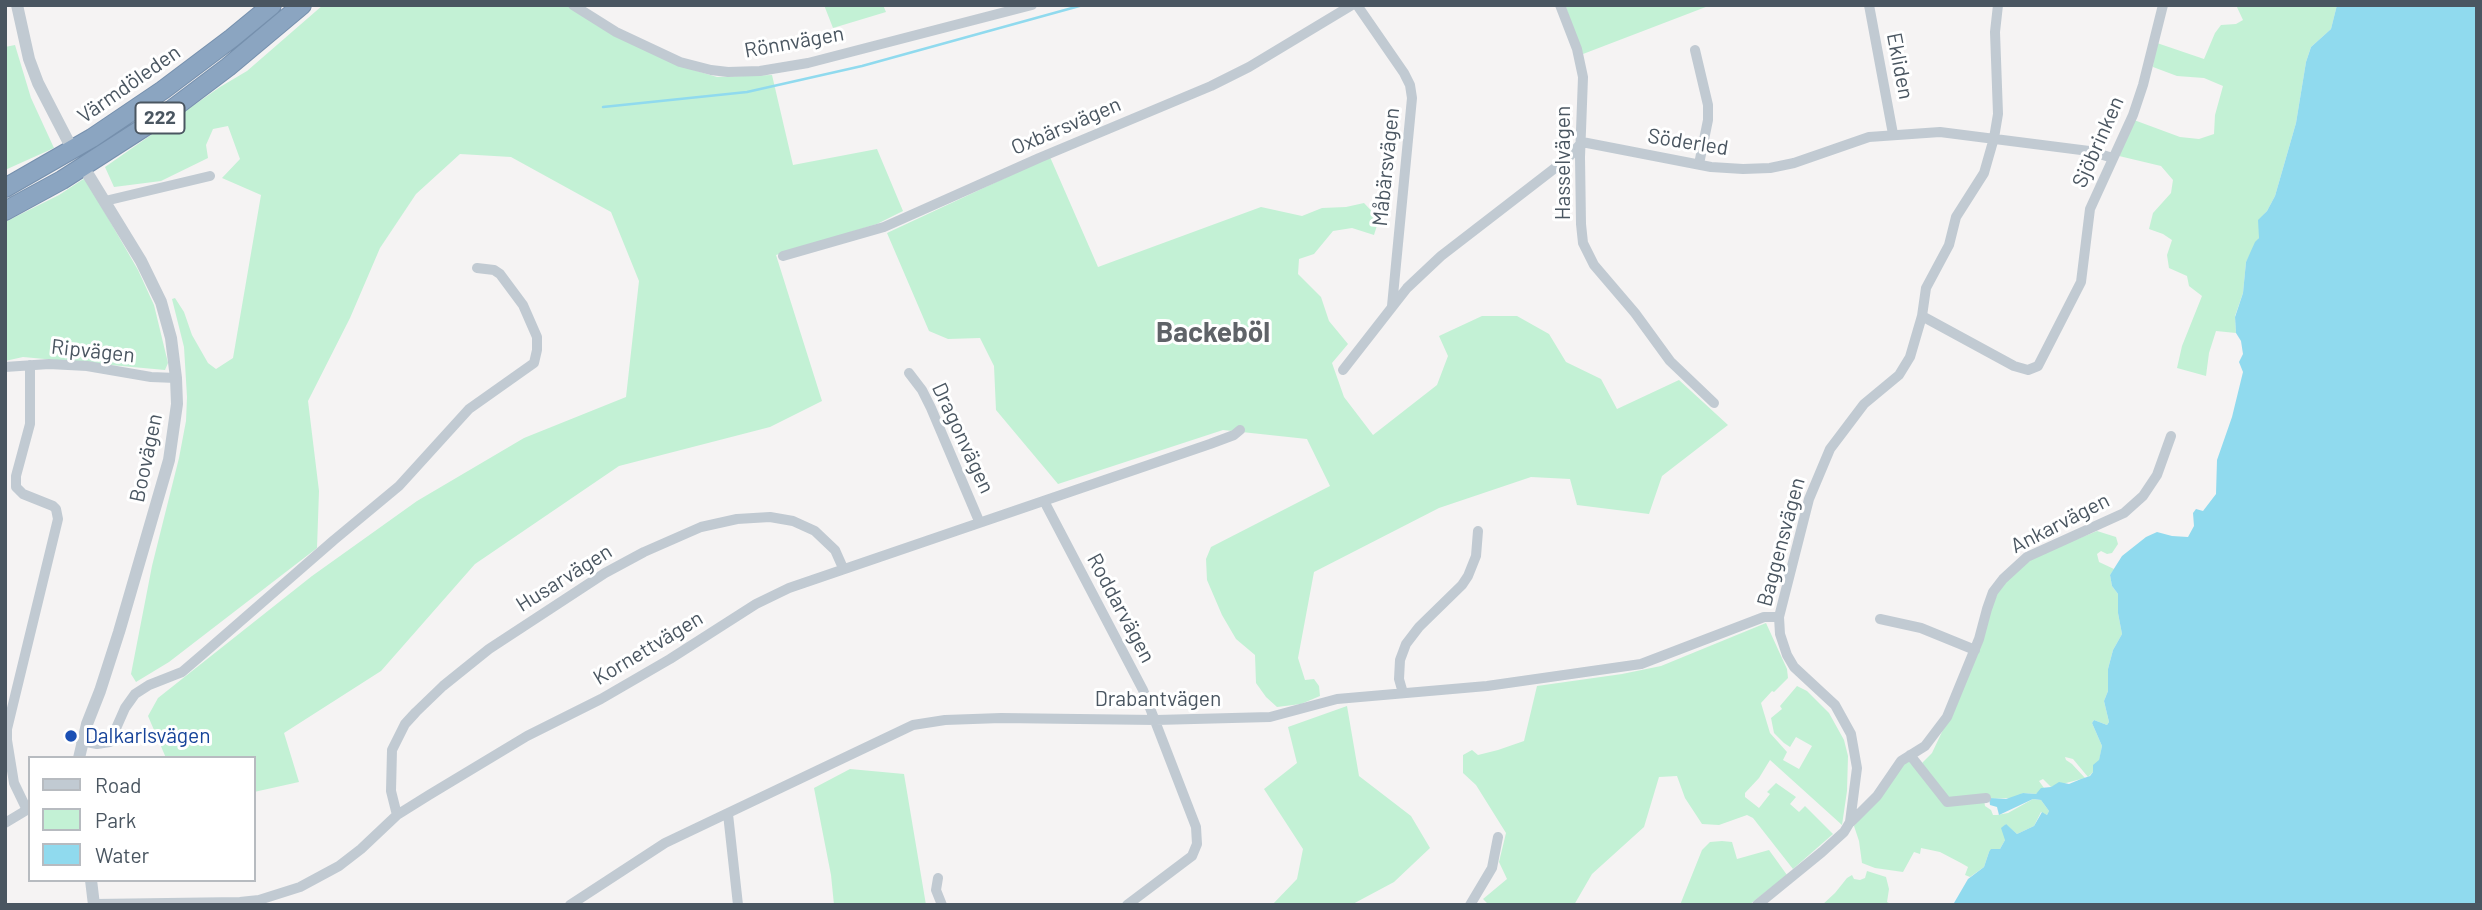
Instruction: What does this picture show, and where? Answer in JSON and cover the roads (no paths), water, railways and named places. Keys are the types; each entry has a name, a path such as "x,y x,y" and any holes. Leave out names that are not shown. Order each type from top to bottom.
{"highway":[{"name":"Värmdöleden","path":"5,188 92,138 163,90 271,5"},
{"name":"Värmdöleden","path":"5,211 62,180 172,110 302,5"}],"street":[{"path":"17,5 38,83 68,141"},
{"name":"Rönnvägen","path":"573,5 616,32 680,62 728,72 760,71 808,63 1029,6"},
{"name":"Oxbärsvägen","path":"783,256 884,227 1027,163 1211,86 1249,68 1352,5"},
{"name":"Måbärsvägen","path":"1357,5 1404,73 1412,98 1392,306"},
{"name":"Hasselvägen","path":"1560,5 1581,61 1583,243 1588,255 1670,361 1714,403"},
{"name":"Ekliden","path":"1869,5 1893,134"},
{"name":"Baggensvägen","path":"1850,822 1857,768 1851,734 1835,705 1794,667 1780,634 1779,617 1809,499 1830,449 1864,404 1905,367 1915,345 1926,288 1949,245 1956,217 1984,173 1998,114 1995,32 1998,5"},
{"name":"Sjöbrinken","path":"1922,316 2014,366 2034,369 2044,355 2081,282 2090,209 2133,115 2163,5"},
{"path":"1695,50 1708,105 1707,128 1699,164"},
{"name":"Söderled","path":"1582,142 1699,164 1743,169 1779,167 1860,140 1893,134 1940,132 2090,151 2113,158"},
{"path":"1343,370 1392,306 1441,256 1568,159 1582,142"},
{"name":"Boovägen","path":"79,756 81,741 119,632 169,460 176,414 176,378 171,338 161,302 141,261 89,176"},
{"path":"105,201 210,176"},
{"path":"81,741 97,744 110,742 125,708 135,694 149,685 182,672 399,486 468,409 534,363 537,337 523,305 500,274 494,270 477,268"},
{"path":"5,823 28,809 14,783 7,729 58,519 53,506 23,495 16,487 16,476 30,424 30,365"},
{"name":"Ripvägen","path":"5,367 87,366 151,377 176,378"},
{"name":"Dragonvägen","path":"909,373 931,408 979,522"},
{"name":"Kornettvägen","path":"94,904 240,902 283,894 315,881 361,849 397,814 527,736 601,699 670,659 756,604 789,588 843,568 1210,444 1240,430"},
{"name":"Ankarvägen","path":"1850,822 1871,803 1893,771 1910,755 1925,747 1947,717 1975,650 1993,592 2003,579 2028,557 2124,513 2143,496 2157,475 2171,436"},
{"name":"Roddarvägen","path":"1044,501 1143,690 1196,827 1197,844 1187,860 1127,905"},
{"name":"Husarvägen","path":"397,814 391,791 392,750 405,724 416,712 489,649 606,573 644,552 701,527 737,519 770,517 793,521 815,531 835,550 843,568"},
{"path":"1404,692 1399,680 1406,644 1468,576 1476,556 1479,531"},
{"name":"Drabantvägen","path":"569,905 665,843 913,725 1001,718 1156,720 1270,717 1337,699 1487,686 1641,664 1764,617 1779,617"},
{"path":"1880,619 1921,628 1975,650"},
{"path":"1910,755 1947,802 1986,798"},
{"path":"728,814 738,905"},
{"path":"1757,905 1822,852 1844,832 1850,822"},
{"path":"1470,905 1492,868 1498,837"},
{"path":"938,878 936,890 942,905"},
{"path":"91,882 94,904"}],"water":[{"path":"2337,5 2477,5 2477,905 1958,905 1954,903 1968,879 1984,867 1991,849 2000,849 2005,840 2001,828 2006,824 2017,834 2034,826 2042,812 2047,815 2049,811 2041,800 2033,799 1999,815 1997,807 1990,805 1989,798 2006,799 2023,793 2036,794 2041,788 2051,787 2059,782 2069,784 2090,776 2093,765 2099,760 2102,746 2092,723 2094,720 2107,725 2109,722 2104,701 2108,691 2108,669 2113,650 2122,634 2118,594 2112,586 2110,575 2122,556 2146,537 2157,532 2188,537 2194,526 2193,513 2196,509 2203,511 2216,494 2217,460 2232,417 2243,372 2239,362 2243,354 2241,341 2236,333 2235,317 2243,293 2246,262 2259,238 2258,220 2267,211 2275,196 2296,123 2311,47 2331,29"}],"waterway":[{"path":"603,107 747,92 862,66 1083,5"}],"place":[{"name":"Dalkarlsvägen","path":"71,736"}],"district":[{"name":"Backeböl","path":"1213,333"}]}
